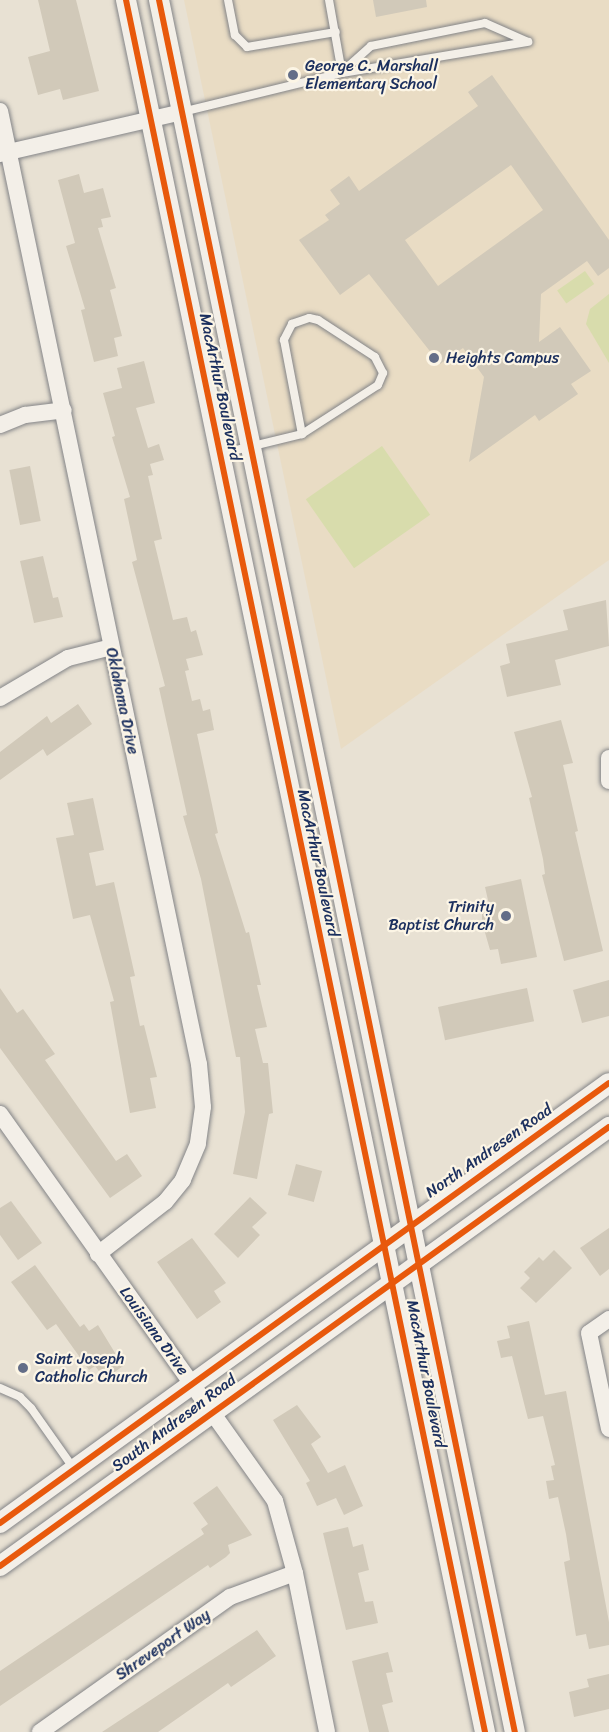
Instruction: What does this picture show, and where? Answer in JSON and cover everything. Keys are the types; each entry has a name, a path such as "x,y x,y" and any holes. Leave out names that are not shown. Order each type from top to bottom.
{"street":[{"name":"MacArthur Boulevard","path":"126,0 385,1241 484,1732"},
{"name":"MacArthur Boulevard","path":"159,0 515,1732"},
{"name":"Oklahoma Drive","path":"0,111 4,152 64,410 111,647 199,1064 202,1107 198,1144 183,1180 165,1202 98,1254"},
{"path":"4,152 182,112"},
{"path":"0,425 25,415 64,410"},
{"path":"0,698 68,658 111,647"},
{"path":"609,758 609,781"},
{"name":"North Andresen Road","path":"385,1241 609,1083"},
{"name":"Louisiana Drive","path":"0,1114 274,1500 295,1573 327,1732"},
{"path":"393,1280 609,1126"},
{"name":"South Andresen Road","path":"0,1523 385,1241"},
{"name":"South Andresen Road","path":"0,1566 158,1456 212,1410 393,1280"},
{"path":"609,1318 589,1333 609,1429"},
{"name":"Shreveport Way","path":"40,1732 230,1597 295,1573"}],"lane":[{"path":"228,0 235,35 247,47 336,32"},
{"path":"329,0 342,73"},
{"path":"182,112 342,73 528,42 485,23 371,46 342,73"},
{"path":"220,454 302,434 374,390 383,373 375,357 318,320 309,318 292,324 284,340 302,434"},
{"path":"0,1388 20,1397 31,1408 74,1470"}],"shaded area":[{"name":"Heights Campus","path":"184,0 609,0 609,560 341,749"}],"green space":[{"path":"585,271 594,284 566,304 557,291"},
{"path":"609,294 609,363 586,324 590,309"},
{"path":"382,446 430,515 354,568 306,499"}],"building":[{"path":"38,0 76,0 99,91 63,100 60,89 38,95 28,57 50,51"},
{"path":"373,0 426,0 427,7 376,17"},
{"path":"492,75 609,240 609,268 598,276 587,261 541,294 539,342 560,327 591,371 571,384 578,394 539,421 535,415 469,462 484,377 463,348 440,364 369,274 340,295 299,240 329,220 325,215 340,204 330,190 349,176 359,191 478,106 468,92","holes":["511,165 543,210 438,286 405,240"]},
{"path":"79,174 84,193 103,188 111,217 101,219 103,227 98,228 116,288 110,290 122,336 114,338 118,356 94,362 81,310 85,309 66,246 75,243 58,180"},
{"path":"144,361 155,403 136,408 148,448 159,444 164,460 150,464 153,475 148,476 162,539 154,541 173,620 187,617 191,632 196,630 203,655 186,659 189,670 185,671 192,701 200,699 203,711 210,709 214,730 197,734 218,833 215,834 246,933 249,932 261,985 257,985 267,1027 255,1029 263,1063 268,1063 273,1113 269,1114 257,1179 233,1174 245,1112 240,1057 236,1057 201,879 183,816 187,815 159,688 165,686 132,562 137,560 124,499 130,497 112,437 115,436 103,393 122,388 117,368"},
{"path":"30,466 41,521 20,525 9,470"},
{"path":"43,556 53,598 58,597 63,617 34,623 20,561"},
{"path":"606,600 609,646 555,660 561,685 507,697 500,666 510,663 506,644 568,630 563,610"},
{"path":"78,704 92,724 47,756 43,749 0,780 0,752 47,716 51,723"},
{"path":"561,720 573,763 563,765 578,831 575,832 603,951 564,961 542,875 545,874 543,859 529,798 532,797 514,732"},
{"path":"93,798 104,850 89,853 96,886 114,882 135,976 130,977 140,1026 144,1025 157,1077 150,1078 156,1108 130,1113 110,1002 114,1001 90,915 73,919 56,838 74,835 67,803"},
{"name":"Trinity Baptist Church","path":"521,879 537,957 501,964 498,949 490,950 482,922 482,911 490,909 485,887"},
{"path":"609,980 609,1016 582,1023 573,990"},
{"path":"0,988 17,1013 23,1009 55,1054 45,1060 116,1161 127,1154 142,1176 110,1198 0,1048"},
{"path":"527,988 534,1021 445,1040 438,1007"},
{"path":"296,1164 322,1171 314,1202 288,1195"},
{"path":"250,1197 267,1213 252,1227 260,1235 238,1258 214,1234"},
{"path":"11,1201 42,1243 18,1260 0,1235 0,1208"},
{"path":"609,1228 609,1269 600,1276 580,1248"},
{"path":"192,1238 226,1283 214,1291 221,1302 197,1319 157,1262"},
{"path":"554,1250 572,1268 536,1303 520,1288 530,1278 524,1272 539,1257 543,1261"},
{"path":"35,1265 80,1327 84,1324 89,1331 98,1325 123,1366 105,1379 95,1366 89,1370 56,1324 47,1330 11,1282"},
{"path":"529,1321 545,1395 566,1391 609,1622 609,1645 589,1649 586,1634 576,1636 564,1562 570,1560 566,1534 558,1497 549,1499 546,1481 554,1480 551,1466 555,1465 543,1416 528,1419 512,1356 501,1358 497,1341 510,1338 507,1326"},
{"path":"297,1405 321,1437 311,1444 328,1473 345,1465 363,1506 344,1515 336,1498 317,1506 306,1483 310,1481 273,1420"},
{"path":"217,1486 252,1535 228,1545 230,1553 226,1557 210,1568 208,1565 0,1706 0,1671 204,1534 201,1529 208,1524 193,1503"},
{"path":"348,1527 353,1547 363,1544 369,1570 358,1573 365,1602 373,1601 378,1623 346,1630 323,1533"},
{"path":"257,1630 276,1656 231,1687 228,1683 158,1732 102,1732"},
{"path":"388,1652 393,1672 386,1673 393,1702 382,1705 389,1732 369,1732 352,1661"},
{"path":"609,1674 609,1709 574,1717 569,1692 589,1687 587,1679"}],"cycle path":[{"path":"126,0 485,1732"},
{"path":"159,0 515,1732"},
{"path":"0,1523 609,1083"},
{"path":"0,1566 609,1127"}],"place":[{"name":"George C. Marshall Elementary School","path":"293,75"},
{"name":"Heights Campus","path":"434,358"},
{"name":"Trinity Baptist Church","path":"506,916"},
{"name":"Saint Joseph Catholic Church","path":"23,1368"}]}
